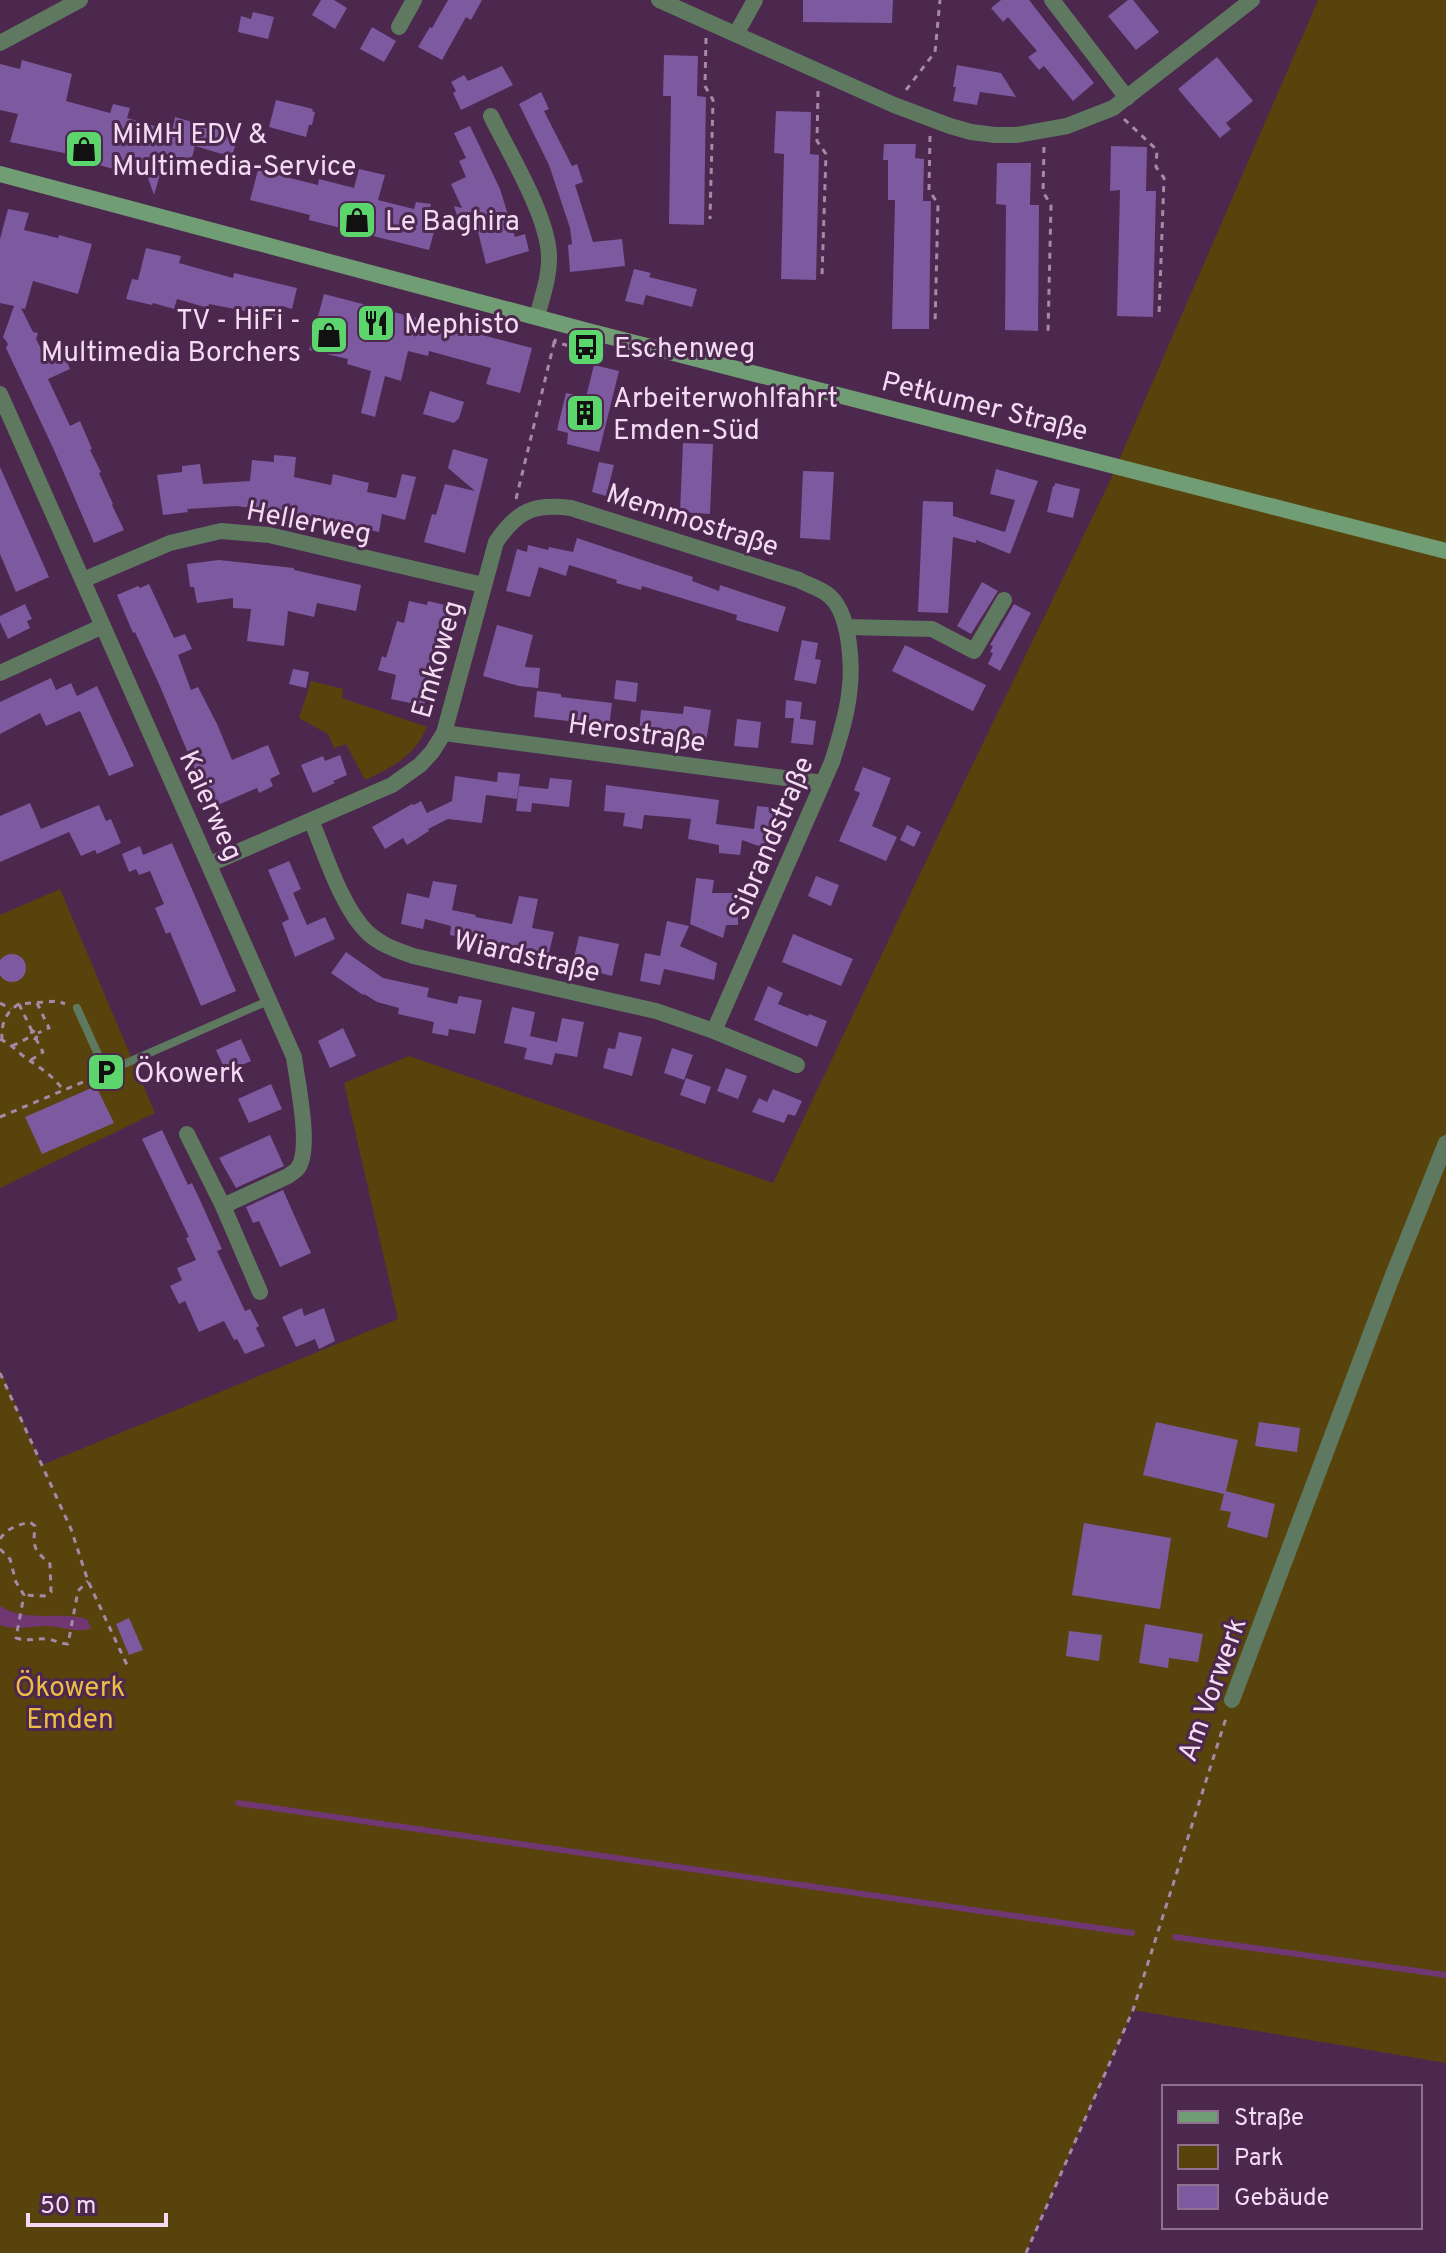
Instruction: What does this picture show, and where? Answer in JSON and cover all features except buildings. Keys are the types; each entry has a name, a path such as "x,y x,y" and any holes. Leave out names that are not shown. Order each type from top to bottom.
{"main road":[{"name":"Petkumer Straße","path":"0,174 537,317 1446,551"}],"street":[{"path":"0,43 80,0"},
{"path":"399,27 414,0"},
{"path":"659,0 930,120 971,132 995,135 1067,126 1113,108 1252,0"},
{"path":"736,34 755,0"},
{"path":"1052,0 1127,98"},
{"path":"491,116 537,210 547,241 547,280 537,317"},
{"name":"Kaierweg","path":"0,394 294,1057 304,1149 298,1169 223,1206"},
{"name":"Memmostraße","path":"507,525 521,513 538,507 571,508 799,580 829,595 842,613 848,632 849,659"},
{"name":"Emkoweg","path":"210,864 392,785 432,752 444,733 496,542 507,525"},
{"name":"Hellerweg","path":"83,580 170,543 210,532 242,531 483,585"},
{"path":"846,627 932,629 974,651 1004,600"},
{"path":"0,673 103,626"},
{"name":"Sibrandstraße","path":"714,1031 823,783 843,729 850,692 849,659"},
{"name":"Herostraße","path":"444,733 823,783"},
{"name":"Wiardstraße","path":"311,820 352,914 368,933 387,947 413,956 656,1011 797,1065"},
{"path":"187,1134 223,1206 260,1292"},
{"name":"Am Vorwerk","path":"1232,1700 1446,1143"}],"lane":[{"path":"77,1008 106,1072 270,1000"}],"path":[{"path":"894,105 935,52 940,0"},
{"path":"706,22 705,86 713,100 710,219"},
{"path":"819,72 817,141 826,154 822,276"},
{"path":"1113,108 1157,150 1156,167 1164,178 1159,315"},
{"path":"930,120 929,190 938,204 935,325"},
{"path":"1044,131 1043,192 1051,205 1048,333"},
{"path":"507,525 520,485 554,342"},
{"path":"64,1091 53,1076 1,1040 1,1027 11,1009 19,1004 58,1001 77,1008"},
{"path":"32,1031 38,1033 49,1028 37,1003"},
{"path":"19,1004 32,1031 30,1037"},
{"path":"1,1006 11,1009"},
{"path":"36,1039 38,1033"},
{"path":"12,1046 30,1037 36,1039 43,1052 30,1060"},
{"path":"0,1117 106,1072"},
{"path":"0,1373 71,1529 88,1581 127,1665"},
{"path":"0,1539 15,1526 30,1522 35,1526 33,1544 36,1552 50,1564 51,1592 44,1596 24,1595"},
{"path":"0,1549 10,1559 16,1582 24,1595 16,1638 26,1642 50,1638 59,1644 68,1644 78,1591 88,1581"},
{"name":"Am Vorwerk","path":"1026,2253 1133,2010 1232,1700"}],"green space":[{"name":"Ökowerk Emden","path":"1318,0 1446,0 1446,2063 1133,2010 1026,2253 0,2253 0,1369 42,1465 398,1319 344,1083 409,1056 773,1183 1109,483"},
{"path":"311,681 343,689 342,698 427,727 416,746 402,760 365,780 346,744 334,748 328,734 299,718"},
{"path":"60,889 155,1113 0,1188 0,915"}],"shaded area":[{"path":"0,1606 20,1614 87,1619 91,1628 6,1627 0,1625"}],"waterway":[{"path":"238,1803 1132,1933"},
{"path":"1175,1937 1446,1975"}],"place":[{"name":"MiMH EDV & Multimedia-Service","path":"84,149"},
{"name":"Le Baghira","path":"357,220"},
{"name":"Mephisto","path":"376,323"},
{"name":"TV - HiFi - Multimedia Borchers","path":"329,335"},
{"name":"Eschenweg","path":"586,347"},
{"name":"Arbeiterwohlfahrt Emden-Süd","path":"585,413"},
{"name":"Ökowerk","path":"106,1072"}]}
